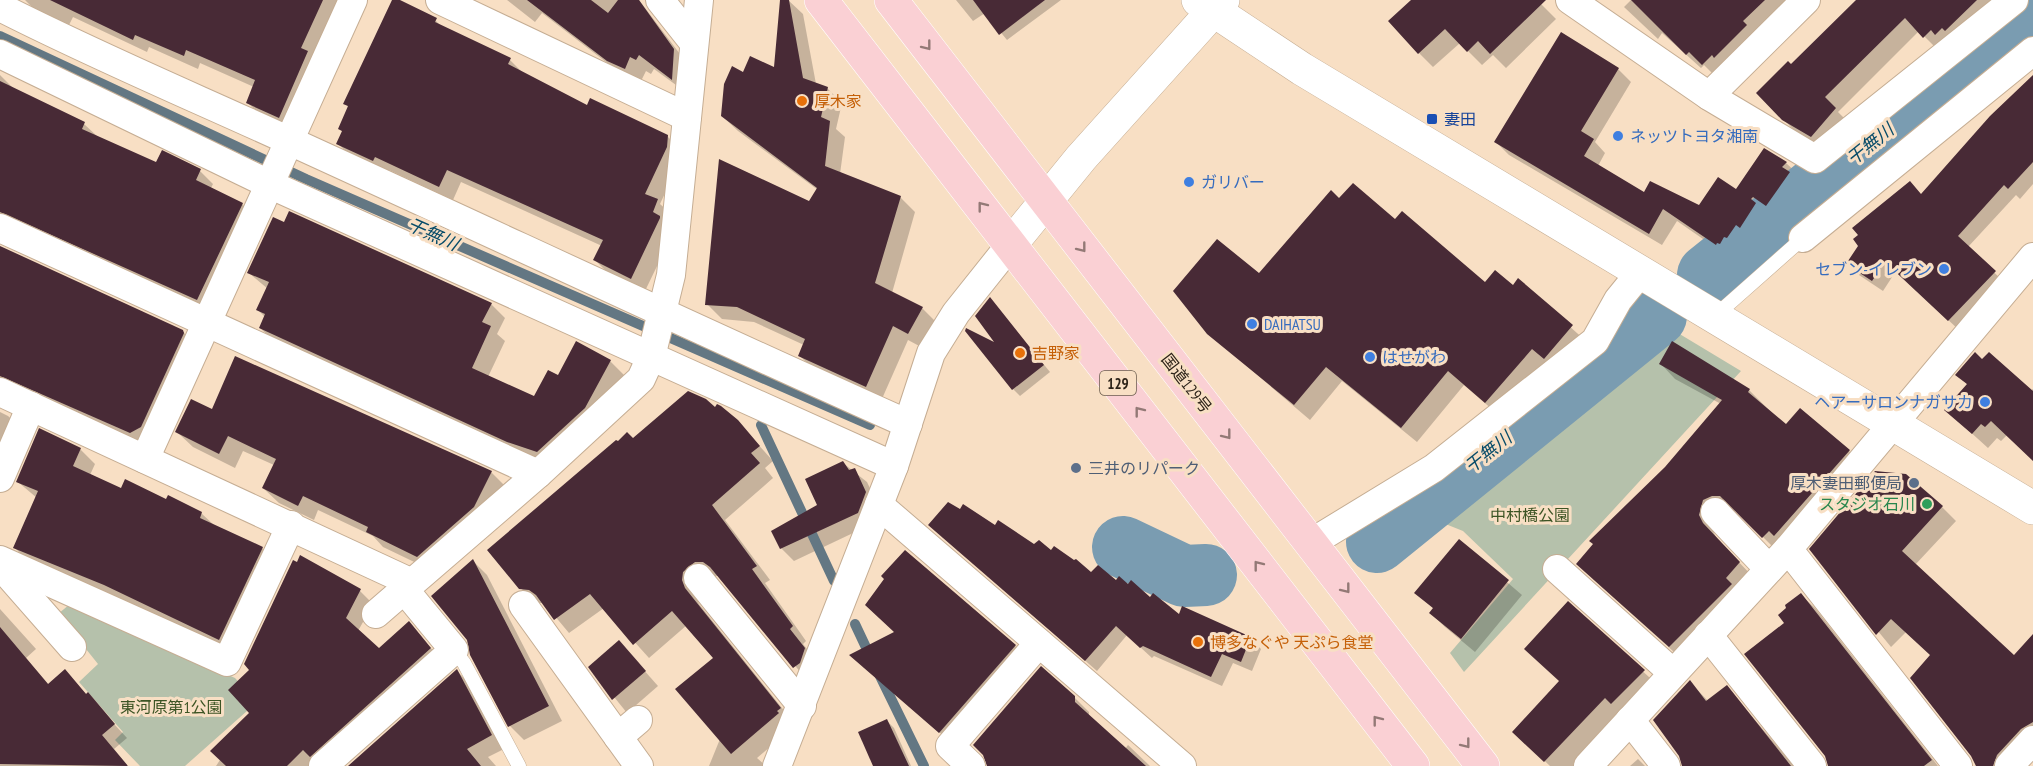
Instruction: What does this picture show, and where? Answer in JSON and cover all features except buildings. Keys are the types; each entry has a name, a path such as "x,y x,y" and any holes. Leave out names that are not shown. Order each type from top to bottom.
{"highway":[{"name":"129","path":"821,0 1413,766"},
{"name":"国道129号","path":"891,0 1483,766"}],"street":[{"path":"145,459 353,0"},
{"path":"440,0 687,117"},
{"path":"660,0 694,43"},
{"path":"376,614 538,474 642,379 671,275 699,0"},
{"path":"1571,0 1709,96 1815,159 2014,0"},
{"path":"1709,96 1806,0"},
{"path":"777,766 894,466 931,353 956,313 1011,244 1211,4 1312,75 2033,508"},
{"path":"0,7 96,56 289,145 656,335 894,466"},
{"path":"1803,238 2033,51"},
{"path":"0,54 271,179 656,335 908,424"},
{"path":"0,228 538,474"},
{"path":"1588,766 1778,559 2029,270"},
{"path":"1311,543 1434,468 1595,341 1618,300 1640,273"},
{"path":"0,392 291,525 407,585 454,650 323,766"},
{"path":"0,478 31,406"},
{"path":"879,505 1182,766"},
{"path":"1715,512 1778,559 1958,766"},
{"path":"0,560 227,662 291,525"},
{"path":"0,565 72,647"},
{"path":"1557,569 1673,673"},
{"path":"698,578 802,706"},
{"path":"523,604 628,729 639,766"},
{"path":"1708,634 1812,766"},
{"path":"971,766 950,746 1039,643"},
{"path":"1630,720 1666,766"},
{"path":"2009,766 2033,740"}],"lane":[{"path":"1715,316 1803,238"},
{"path":"454,650 464,663 519,766"}],"green space":[{"name":"中村橋公園","path":"1673,330 1741,371 1464,672 1450,653 1513,579 1463,531 1433,519"},
{"name":"東河原第1公園","path":"70,604 235,678 257,702 185,766 140,766 115,740 123,732 79,682 98,664 58,614"}],"waterway":[{"name":"干無川","path":"1708,275 2033,13"},
{"name":"干無川","path":"0,36 306,179 870,425"},
{"name":"干無川","path":"1377,542 1656,316"},
{"path":"761,425 834,581"},
{"name":"干無川","path":"1123,547 1184,576 1206,575"},
{"path":"855,624 871,658"},
{"path":"879,674 924,766"}],"place":[{"name":"厚木家","path":"802,101"},
{"name":"妻田","path":"1432,119"},
{"name":"ネッツトヨタ湘南","path":"1618,136"},
{"name":"ガリバー","path":"1189,182"},
{"name":"セブン-イレブン","path":"1944,269"},
{"name":"DAIHATSU","path":"1252,324"},
{"name":"吉野家","path":"1020,353"},
{"name":"はせがわ","path":"1370,357"},
{"name":"ヘアーサロンナガサカ","path":"1985,402"},
{"name":"三井のリパーク","path":"1076,468"},
{"name":"厚木妻田郵便局","path":"1914,483"},
{"name":"スタジオ石川","path":"1927,504"},
{"name":"博多なぐや 天ぷら食堂","path":"1198,642"}]}
